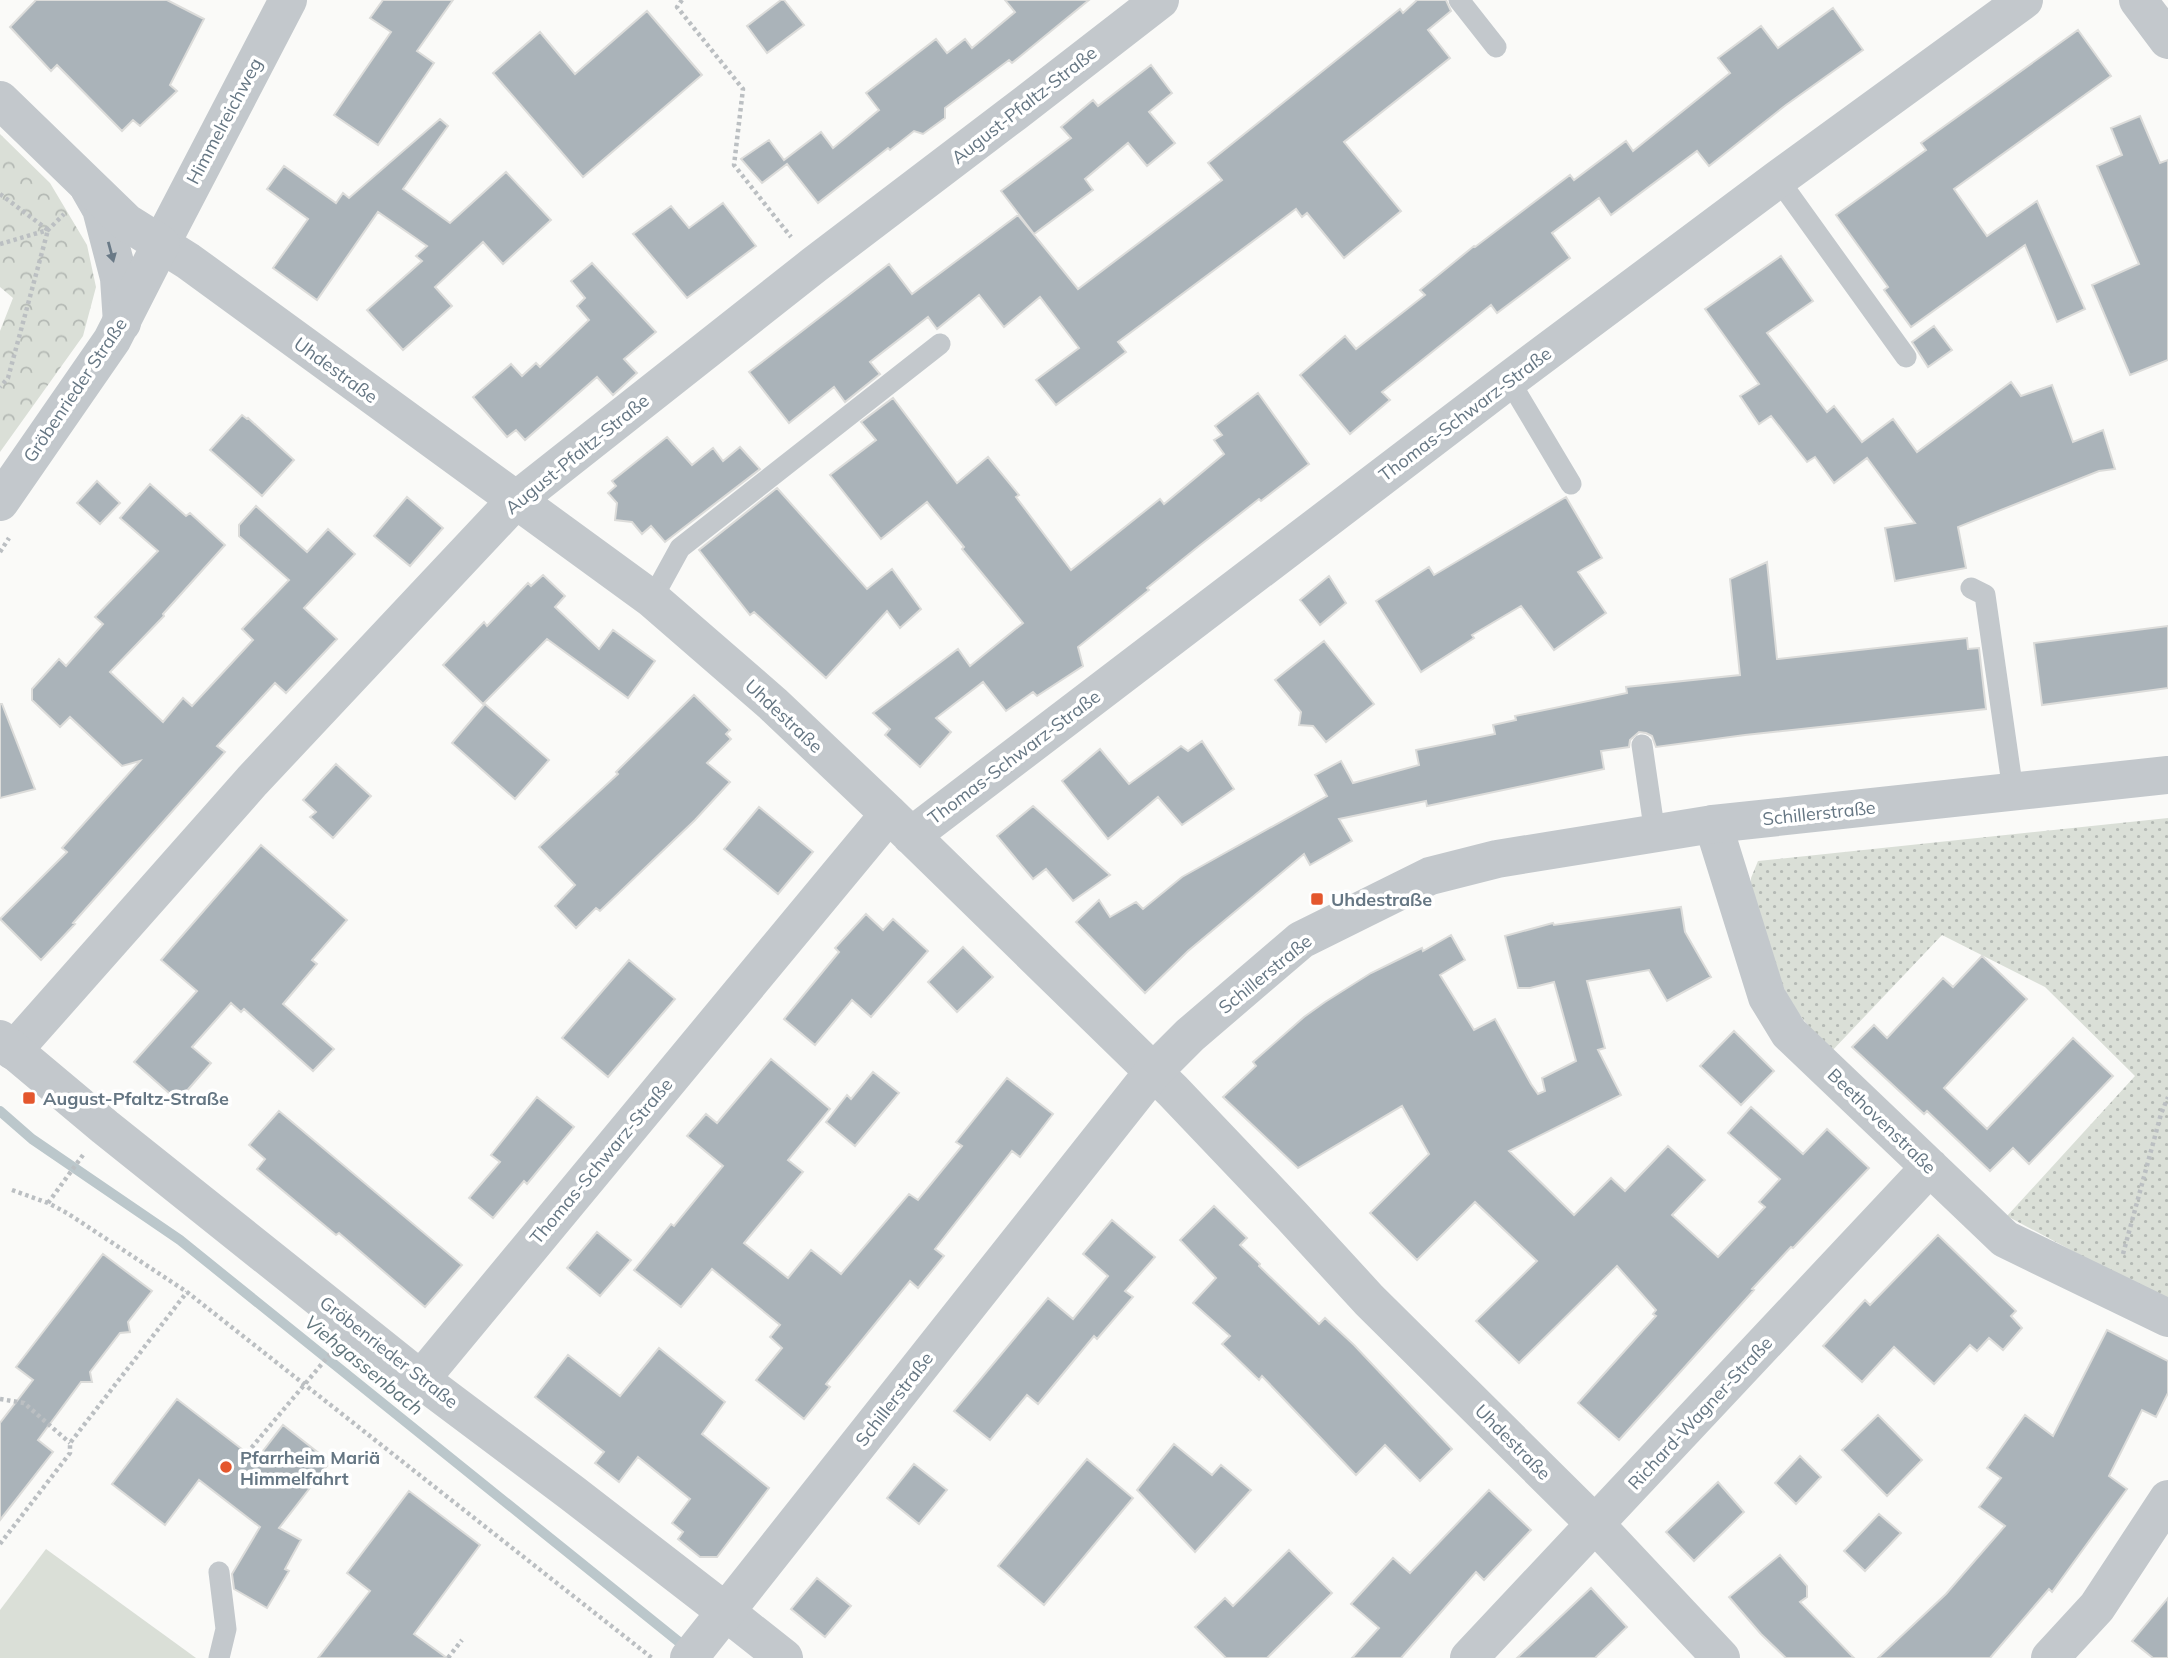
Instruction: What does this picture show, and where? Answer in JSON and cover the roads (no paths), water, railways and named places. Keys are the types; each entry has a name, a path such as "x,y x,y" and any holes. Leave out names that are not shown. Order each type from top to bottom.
{"street":[{"name":"Himmelreichweg","path":"161,244 288,0"},
{"name":"August-Pfaltz-Straße","path":"6,1045 515,501 814,265 1160,0"},
{"name":"Thomas-Schwarz-Straße","path":"421,1379 900,825 2024,0"},
{"path":"2138,0 2168,40"},
{"path":"0,100 126,222 161,244"},
{"path":"89,188 102,209 119,278 122,323"},
{"name":"Gröbenrieder Straße","path":"0,502 122,323 161,244"},
{"name":"Uhdestraße","path":"161,244 652,600 773,704 1153,1072 1292,1215 1369,1300 1595,1524 1721,1658"},
{"name":"Schillerstraße","path":"708,1634 1153,1072 1190,1035 1301,940 1430,876 1497,859 1713,824 2168,775"},
{"name":"Beethovenstraße","path":"1713,824 1767,997 1789,1033 2005,1239 2168,1318"},
{"name":"Gröbenrieder Straße","path":"6,1045 421,1379 708,1634 783,1658"},
{"name":"Richard-Wagner-Straße","path":"1469,1658 1930,1167"},
{"path":"2050,1658 2097,1607 2168,1499"}],"lane":[{"path":"1459,0 1496,47"},
{"path":"1778,179 1906,357"},
{"path":"652,600 680,548 940,344"},
{"path":"1509,380 1571,484"},
{"path":"1970,588 1985,595 2013,791"},
{"path":"1642,746 1655,834"},
{"path":"219,1572 226,1629 219,1658"}],"waterway":[{"name":"Viehgassenbach","path":"0,1111 32,1139 180,1240 689,1650"}],"place":[{"name":"Uhdestraße","path":"1317,899"},
{"name":"August-Pfaltz-Straße","path":"29,1098"},
{"name":"Pfarrheim Mariä Himmelfahrt","path":"226,1467"}]}
